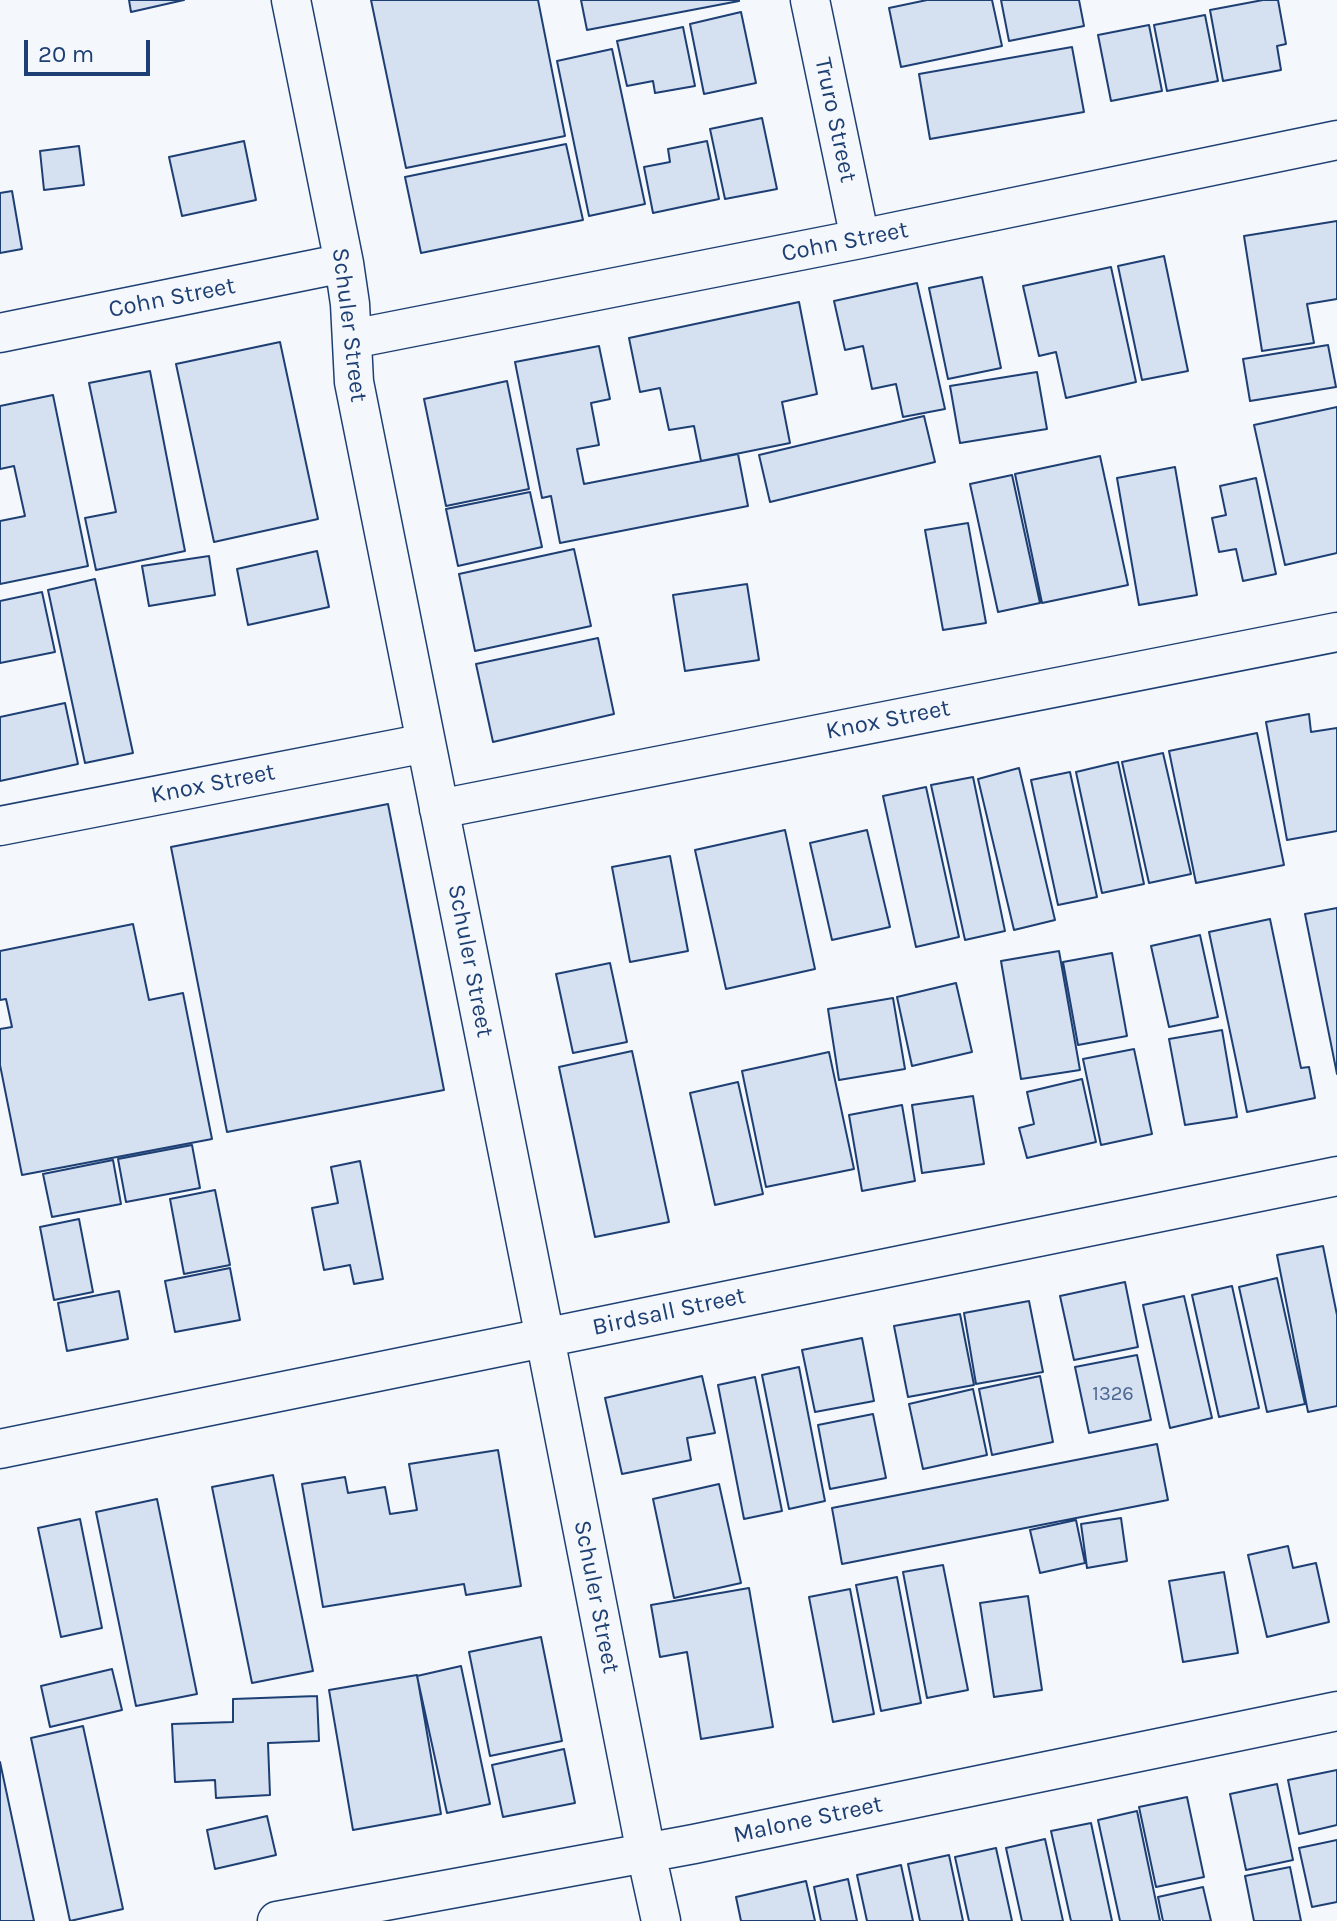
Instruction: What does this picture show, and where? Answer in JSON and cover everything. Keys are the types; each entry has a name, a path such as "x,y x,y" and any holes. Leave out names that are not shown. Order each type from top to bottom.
{"street":[{"name":"Schuler Street","path":"291,0 344,263 350,304 354,382 661,1921"},
{"name":"Truro Street","path":"810,0 860,239"},
{"name":"Cohn Street","path":"352,339 860,239 1337,140"},
{"name":"Cohn Street","path":"0,333 344,263"},
{"name":"Knox Street","path":"439,809 1337,632"},
{"name":"Knox Street","path":"0,826 426,743"},
{"name":"Birdsall Street","path":"0,1449 1337,1176"},
{"name":"Malone Street","path":"277,1921 646,1853 1337,1711"}],"building":[{"path":"129,0 184,0 131,12"},
{"path":"371,0 538,0 565,136 406,168"},
{"path":"581,0 739,0 739,1 587,30"},
{"path":"927,0 992,0 1002,46 901,67 889,8"},
{"path":"1001,0 1079,0 1084,26 1009,41"},
{"path":"1278,0 1286,44 1277,46 1281,70 1223,81 1210,10"},
{"path":"741,12 756,83 704,94 690,24"},
{"path":"1205,15 1218,81 1167,91 1154,25"},
{"path":"1149,25 1162,91 1111,101 1098,35"},
{"path":"683,27 695,86 655,93 653,81 627,86 617,41"},
{"path":"1072,47 1084,112 930,139 919,74"},
{"path":"612,49 645,204 589,216 557,61"},
{"path":"762,118 777,189 725,199 710,129"},
{"path":"244,141 256,200 182,216 169,157"},
{"path":"707,141 719,199 653,213 644,167 670,162 668,149"},
{"path":"566,144 583,220 421,253 405,177"},
{"path":"79,146 84,185 44,190 40,151"},
{"path":"12,191 22,249 0,253 0,193"},
{"path":"1337,221 1337,299 1307,304 1314,343 1262,351 1244,236"},
{"path":"1164,256 1188,371 1142,380 1118,266"},
{"path":"1111,267 1136,382 1066,398 1056,352 1039,356 1023,286"},
{"path":"982,277 1001,368 948,379 929,288"},
{"path":"917,283 945,409 903,417 896,384 872,389 863,346 845,350 834,301"},
{"path":"799,302 817,394 782,402 790,443 701,461 694,426 669,430 660,388 640,392 629,338"},
{"path":"280,342 318,519 214,542 176,364"},
{"path":"1328,345 1336,387 1250,401 1243,359"},
{"path":"599,346 610,399 591,403 599,445 577,449 584,484 738,454 748,506 560,543 551,496 542,498 515,362"},
{"path":"150,371 185,551 96,570 85,518 116,512 89,383"},
{"path":"1037,372 1047,429 960,443 950,386"},
{"path":"507,381 529,489 446,506 424,399"},
{"path":"53,395 88,566 0,584 0,521 25,516 14,466 0,469 0,406"},
{"path":"1337,407 1337,553 1285,565 1254,425"},
{"path":"924,416 935,462 770,502 759,455"},
{"path":"1100,456 1128,585 1042,603 1015,474"},
{"path":"1175,467 1197,595 1139,605 1117,478"},
{"path":"1012,475 1040,603 998,612 970,484"},
{"path":"1256,478 1276,574 1243,581 1236,549 1219,552 1212,518 1226,515 1220,486"},
{"path":"530,492 542,547 458,566 446,509"},
{"path":"968,523 986,623 943,630 925,530"},
{"path":"574,549 591,626 475,651 459,574"},
{"path":"317,551 329,607 248,625 237,569"},
{"path":"209,556 215,595 149,606 142,566"},
{"path":"95,579 133,753 85,763 48,590"},
{"path":"747,584 759,660 685,671 673,595"},
{"path":"42,592 55,652 0,663 0,601"},
{"path":"598,638 614,714 493,742 476,664"},
{"path":"65,703 78,764 0,781 0,717"},
{"path":"1309,714 1311,732 1337,728 1337,831 1287,840 1266,722"},
{"path":"1257,733 1284,865 1196,883 1169,751"},
{"path":"1163,753 1191,874 1149,883 1122,762"},
{"path":"1118,762 1144,884 1102,893 1076,772"},
{"path":"1019,768 1055,920 1014,930 978,779"},
{"path":"1070,772 1097,897 1058,905 1031,780"},
{"path":"973,777 1005,931 965,940 931,785"},
{"path":"926,787 959,937 916,947 883,796"},
{"path":"388,804 444,1090 227,1132 171,847"},
{"path":"785,830 815,969 726,989 695,850"},
{"path":"867,830 890,927 832,940 810,843"},
{"path":"670,856 688,951 630,962 612,867"},
{"path":"1337,908 1337,1074 1305,914"},
{"path":"1270,919 1301,1068 1309,1067 1315,1098 1247,1112 1209,932"},
{"path":"133,924 149,1000 183,993 212,1139 22,1175 0,1065 0,1029 12,1027 6,999 0,1000 0,951"},
{"path":"1200,935 1218,1017 1169,1027 1151,946"},
{"path":"1059,951 1080,1070 1021,1079 1001,961"},
{"path":"1112,953 1127,1036 1078,1045 1063,962"},
{"path":"610,963 627,1042 573,1053 556,974"},
{"path":"956,983 972,1052 912,1066 897,997"},
{"path":"893,998 905,1069 839,1080 828,1009"},
{"path":"1222,1030 1237,1117 1185,1125 1169,1039"},
{"path":"1134,1049 1152,1134 1101,1145 1083,1059"},
{"path":"632,1051 669,1222 595,1237 559,1067"},
{"path":"829,1052 854,1169 766,1187 742,1071"},
{"path":"1082,1079 1096,1142 1027,1158 1019,1128 1034,1124 1027,1092"},
{"path":"738,1082 763,1194 715,1205 690,1093"},
{"path":"973,1096 984,1164 922,1173 912,1105"},
{"path":"902,1105 915,1181 862,1191 849,1115"},
{"path":"192,1145 200,1188 126,1202 118,1159"},
{"path":"113,1160 121,1204 52,1217 43,1174"},
{"path":"360,1161 383,1279 354,1284 350,1265 324,1270 312,1208 338,1203 331,1167"},
{"path":"215,1190 230,1265 184,1274 170,1199"},
{"path":"79,1219 93,1292 54,1300 40,1227"},
{"path":"1323,1246 1337,1315 1337,1406 1308,1412 1277,1255"},
{"path":"230,1268 240,1320 175,1332 165,1281"},
{"path":"1277,1278 1305,1404 1267,1412 1239,1287"},
{"path":"1125,1282 1138,1347 1074,1360 1060,1296"},
{"path":"1232,1286 1259,1408 1219,1417 1192,1295"},
{"path":"119,1291 128,1339 67,1351 58,1303"},
{"path":"1184,1296 1212,1418 1170,1428 1143,1305"},
{"path":"1029,1301 1043,1372 976,1384 964,1313"},
{"path":"960,1314 974,1385 908,1397 894,1326"},
{"path":"862,1338 874,1401 815,1412 802,1350"},
{"path":"1137,1355 1151,1420 1089,1433 1075,1367"},
{"path":"799,1367 825,1501 789,1509 762,1375"},
{"path":"702,1376 715,1433 687,1438 691,1460 622,1474 605,1398"},
{"path":"1040,1376 1053,1442 992,1455 979,1389"},
{"path":"755,1377 782,1511 744,1519 718,1385"},
{"path":"973,1389 987,1455 923,1469 909,1404"},
{"path":"873,1414 886,1478 830,1489 818,1425"},
{"path":"1157,1444 1168,1500 842,1564 832,1508"},
{"path":"498,1450 521,1586 466,1595 464,1584 323,1607 302,1484 345,1477 348,1493 385,1487 390,1514 417,1510 409,1464"},
{"path":"273,1475 313,1671 252,1683 212,1487"},
{"path":"719,1484 741,1583 674,1598 653,1499"},
{"path":"157,1499 197,1694 136,1706 96,1512"},
{"path":"1121,1518 1127,1561 1087,1568 1081,1524"},
{"path":"80,1519 102,1628 61,1637 38,1528"},
{"path":"1076,1520 1085,1563 1040,1573 1030,1530"},
{"path":"1288,1546 1293,1568 1316,1563 1329,1622 1267,1637 1248,1555"},
{"path":"943,1565 968,1690 927,1698 903,1572"},
{"path":"1224,1572 1238,1653 1183,1662 1169,1581"},
{"path":"897,1577 921,1703 881,1711 856,1585"},
{"path":"749,1588 773,1727 701,1739 687,1652 660,1657 651,1605"},
{"path":"850,1589 874,1714 833,1722 809,1597"},
{"path":"1028,1596 1042,1690 994,1697 980,1603"},
{"path":"541,1637 562,1741 490,1756 469,1652"},
{"path":"461,1666 490,1804 447,1813 417,1676"},
{"path":"112,1669 122,1710 50,1727 41,1686"},
{"path":"417,1675 441,1814 353,1830 329,1690"},
{"path":"317,1696 319,1741 268,1743 270,1795 216,1798 215,1780 175,1782 172,1724 233,1722 233,1699"},
{"path":"83,1726 123,1909 70,1921 31,1738"},
{"path":"564,1749 575,1803 503,1817 492,1765"},
{"path":"0,1762 34,1921 0,1921"},
{"path":"1337,1770 1337,1825 1299,1834 1288,1780"},
{"path":"1277,1784 1293,1860 1246,1870 1230,1794"},
{"path":"1187,1797 1204,1877 1156,1887 1139,1807"},
{"path":"1137,1811 1160,1921 1120,1921 1098,1820"},
{"path":"267,1816 276,1855 215,1869 207,1830"},
{"path":"1091,1823 1112,1921 1071,1921 1051,1831"},
{"path":"1045,1839 1063,1921 1022,1921 1006,1848"},
{"path":"1337,1840 1337,1902 1312,1907 1299,1848"},
{"path":"996,1848 1012,1921 969,1921 955,1857"},
{"path":"949,1855 963,1921 920,1921 908,1864"},
{"path":"901,1865 913,1921 867,1921 857,1875"},
{"path":"1290,1867 1301,1921 1254,1921 1245,1876"},
{"path":"848,1879 857,1921 821,1921 814,1887"},
{"path":"806,1881 815,1921 741,1921 736,1897"},
{"path":"1203,1887 1211,1921 1163,1921 1158,1897"}]}
